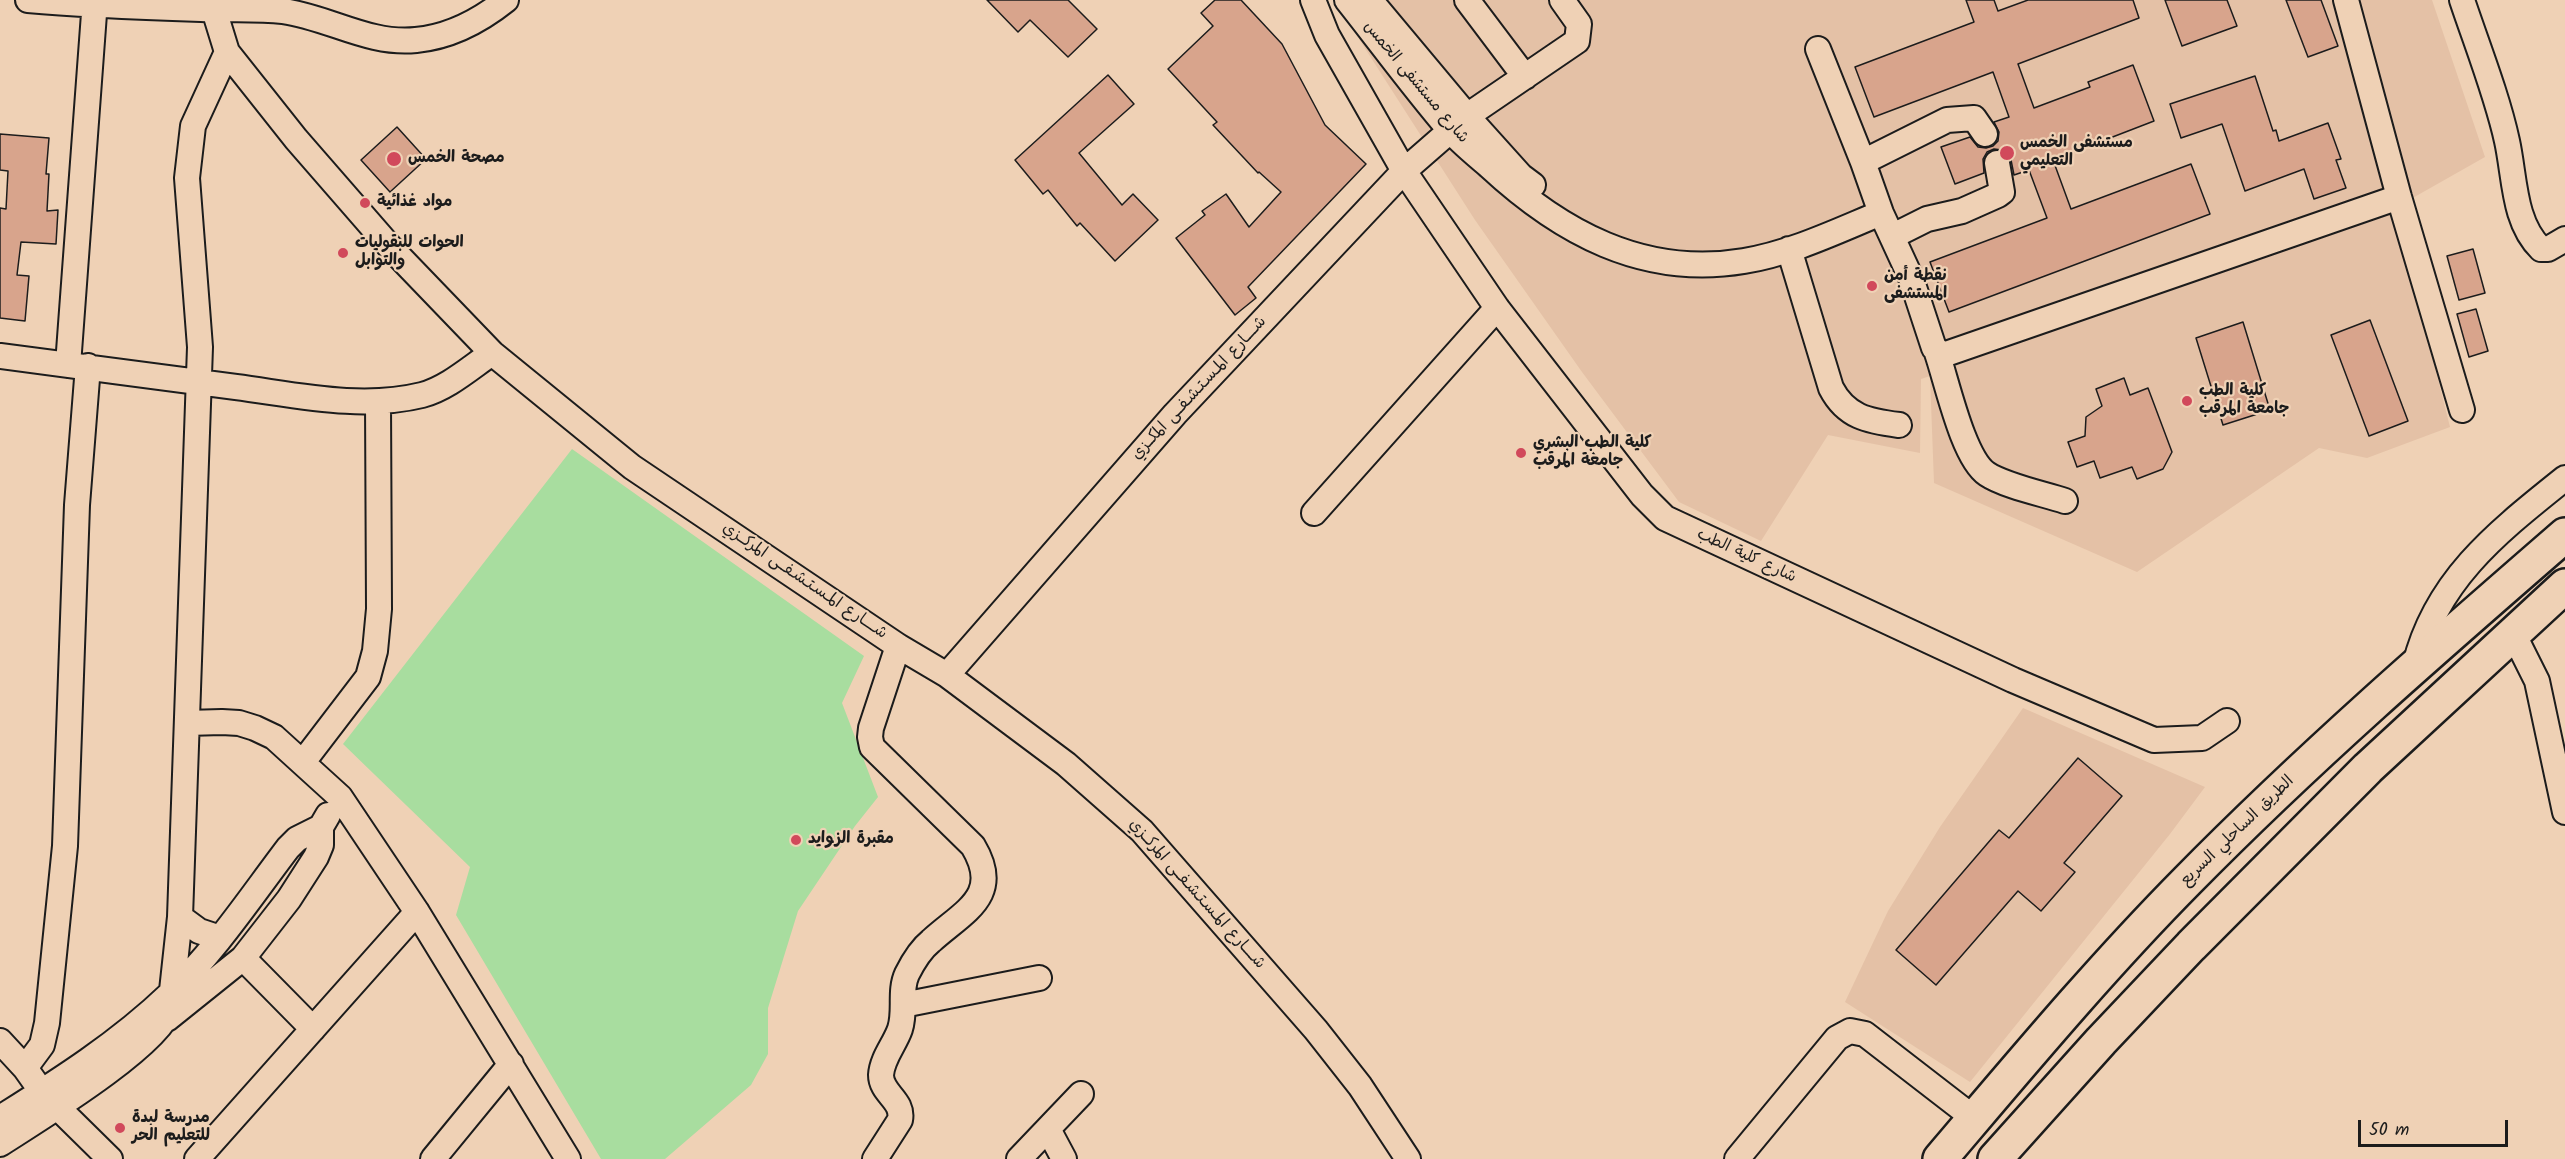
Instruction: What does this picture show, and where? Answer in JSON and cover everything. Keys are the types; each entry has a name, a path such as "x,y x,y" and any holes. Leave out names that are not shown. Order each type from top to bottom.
{"highway":[{"name":"الطريق الساحلي السريع","path":"1940,1159 2070,1007 2187,881 2415,665 2565,535"},
{"path":"2005,1153 2199,938 2368,768 2565,586"}],"street":[{"path":"28,0 212,5 285,12 351,32 390,40 414,41 440,37 470,24 506,0"},
{"name":"شارع كلية الطب","path":"1313,0 1327,35 1404,171 1497,308 1642,495 1665,518 2013,680 2154,740 2202,738 2227,721"},
{"name":"شارع مستشفى الخمس","path":"1347,0 1459,123 1521,176 1552,200 1590,222 1631,238 1671,247 1708,250 1742,246 1781,237 1879,206"},
{"name":"شارع مستشفى الخمس","path":"1370,0 1459,123 1511,187 1544,212 1583,236 1627,253 1669,261 1708,264 1744,261 1789,249 1879,206"},
{"path":"1467,0 1525,77"},
{"name":"شــــارع المـسـتـشـفــى المكــزي","path":"947,675 1175,414 1404,171 1459,123 1577,41 1579,24 1562,0"},
{"path":"2346,0 2398,197 2462,410"},
{"path":"2462,0 2507,141 2516,197 2528,234 2541,249 2548,249 2565,239"},
{"path":"25,1068 42,1045 47,1023 65,846 78,365 95,3"},
{"name":"شــــارع المـسـتـشـفــى المركــزي","path":"212,5 227,52 296,139 390,248 492,353 632,466 898,646 947,675 1066,764 1142,831 1316,1030 1360,1086 1408,1159"},
{"path":"1818,49 1937,353 1968,450 1980,468 1999,480 2066,501"},
{"path":"167,1019 180,917 200,383 199,302 187,178 193,126 227,52"},
{"path":"1863,162 1947,120 1974,118 1985,134"},
{"path":"1893,236 1927,219 1962,211 1998,195 2002,192 2002,185 1997,163"},
{"path":"1937,353 1951,354 2398,197"},
{"path":"1789,249 1831,388 1837,399 1844,408 1861,419 1899,425"},
{"path":"1314,513 1497,308"},
{"path":"0,356 346,401 378,402 422,395 439,389 492,353"},
{"path":"303,762 369,677 375,651 379,609 378,402"},
{"path":"2415,665 2426,628 2467,564 2565,478"},
{"path":"2512,633 2536,681 2565,812"},
{"path":"875,1159 900,1120 900,1106 884,1085 881,1077 884,1063 900,1029 903,986 908,973 929,942 970,909 982,894 985,878 982,861 974,846 872,747 871,728 898,646"},
{"path":"187,723 239,723 274,737 340,797 417,912 567,1159"},
{"path":"0,1144 109,1045 171,993 220,938 288,848 297,839 321,827 340,797"},
{"path":"0,1118 50,1099 138,1048 167,1019 243,958 289,899 316,857 321,845 321,827"},
{"path":"197,1159 417,912"},
{"path":"180,917 199,931 220,938"},
{"path":"243,958 313,1029"},
{"path":"903,1005 1039,978"},
{"path":"1737,1159 1837,1038 1850,1031 1865,1034 1975,1119"},
{"path":"0,1041 50,1099 110,1159"},
{"path":"433,1159 511,1064"},
{"path":"1019,1159 1081,1094"},
{"path":"1048,1129 1064,1159"}],"shaded area":[{"path":"1334,0 2432,0 2485,157 2395,208 2450,427 2367,458 2319,448 2137,572 1934,483 1930,376 1921,379 1920,453 1828,435 1761,541 1679,502 1582,372 1475,220"},
{"path":"2023,708 2205,787 2170,834 1970,1082 1845,1002 1888,911 1940,827"}],"green space":[{"path":"572,449 864,656 842,703 878,797 855,826 798,911 768,1008 768,1054 751,1085 665,1159 601,1159 456,915 470,867 343,744"}],"building":[{"path":"987,0 1068,0 1097,29 1068,57 1030,20 1018,32"},
{"path":"1215,0 1241,0 1282,44 1325,125 1366,164 1248,287 1256,298 1235,315 1176,238 1205,215 1202,211 1226,194 1249,227 1281,192 1258,173 1213,125 1217,122 1168,69 1213,26 1201,13"},
{"name":"مستشفى الخمس التعليمي","path":"1966,0 1994,0 1998,11 2028,0 2133,0 2139,18 2018,64 2034,108 2090,87 2088,82 2133,65 2154,121 2053,160 2071,209 2191,164 2210,214 1949,312 1930,262 2047,218 2029,170 2014,175 2011,160 2002,150 1994,149 1987,152 1983,159 1984,173 1955,184 1941,147 1970,137 1978,147 1993,146 1998,141 1999,132 1994,122 2009,117 1993,72 1874,117 1855,67 1974,22"},
{"path":"2165,0 2227,0 2237,26 2182,46"},
{"path":"2286,0 2321,0 2338,46 2308,57"},
{"path":"1108,75 1134,104 1079,153 1122,205 1133,194 1158,220 1115,261 1080,223 1077,226 1048,190 1043,194 1015,160"},
{"path":"2255,76 2273,131 2276,130 2279,141 2328,123 2341,159 2336,160 2346,188 2314,199 2304,169 2245,191 2222,124 2181,138 2170,104"},
{"name":"مصحة الخمس","path":"397,127 426,159 390,192 361,160"},
{"path":"0,134 49,138 46,174 49,174 47,211 58,210 56,244 21,242 17,275 29,276 25,321 0,318 0,208 6,209 8,171 0,170"},
{"path":"2473,249 2485,293 2459,300 2447,256"},
{"path":"2476,309 2488,351 2469,357 2457,314"},
{"path":"2370,320 2408,421 2369,436 2331,335"},
{"path":"2243,322 2270,410 2223,425 2196,338"},
{"path":"2124,378 2130,395 2148,388 2172,452 2163,469 2137,479 2132,467 2100,478 2094,461 2077,467 2068,442 2085,436 2086,417 2102,406 2096,389"},
{"path":"2078,758 2122,796 2064,863 2075,872 2041,911 2018,891 1936,985 1896,950 1999,830 2009,838"}],"place":[{"name":"مستشفى الخمس التعليمي","path":"2007,153"},
{"name":"مصحة الخمس","path":"394,159"},
{"name":"مواد غذائية","path":"365,203"},
{"name":"الحوات للبقوليات والتوابل","path":"343,253"},
{"name":"نقطة أمن المستشفى","path":"1872,286"},
{"name":"كلية الطب جامعة المرقب","path":"2187,401"},
{"name":"كلية الطب البشري جامعة المرقب","path":"1521,453"},
{"name":"مقبرة الزوايد","path":"796,840"},
{"name":"مدرسة لبدة للتعليم الحر","path":"120,1128"}]}
